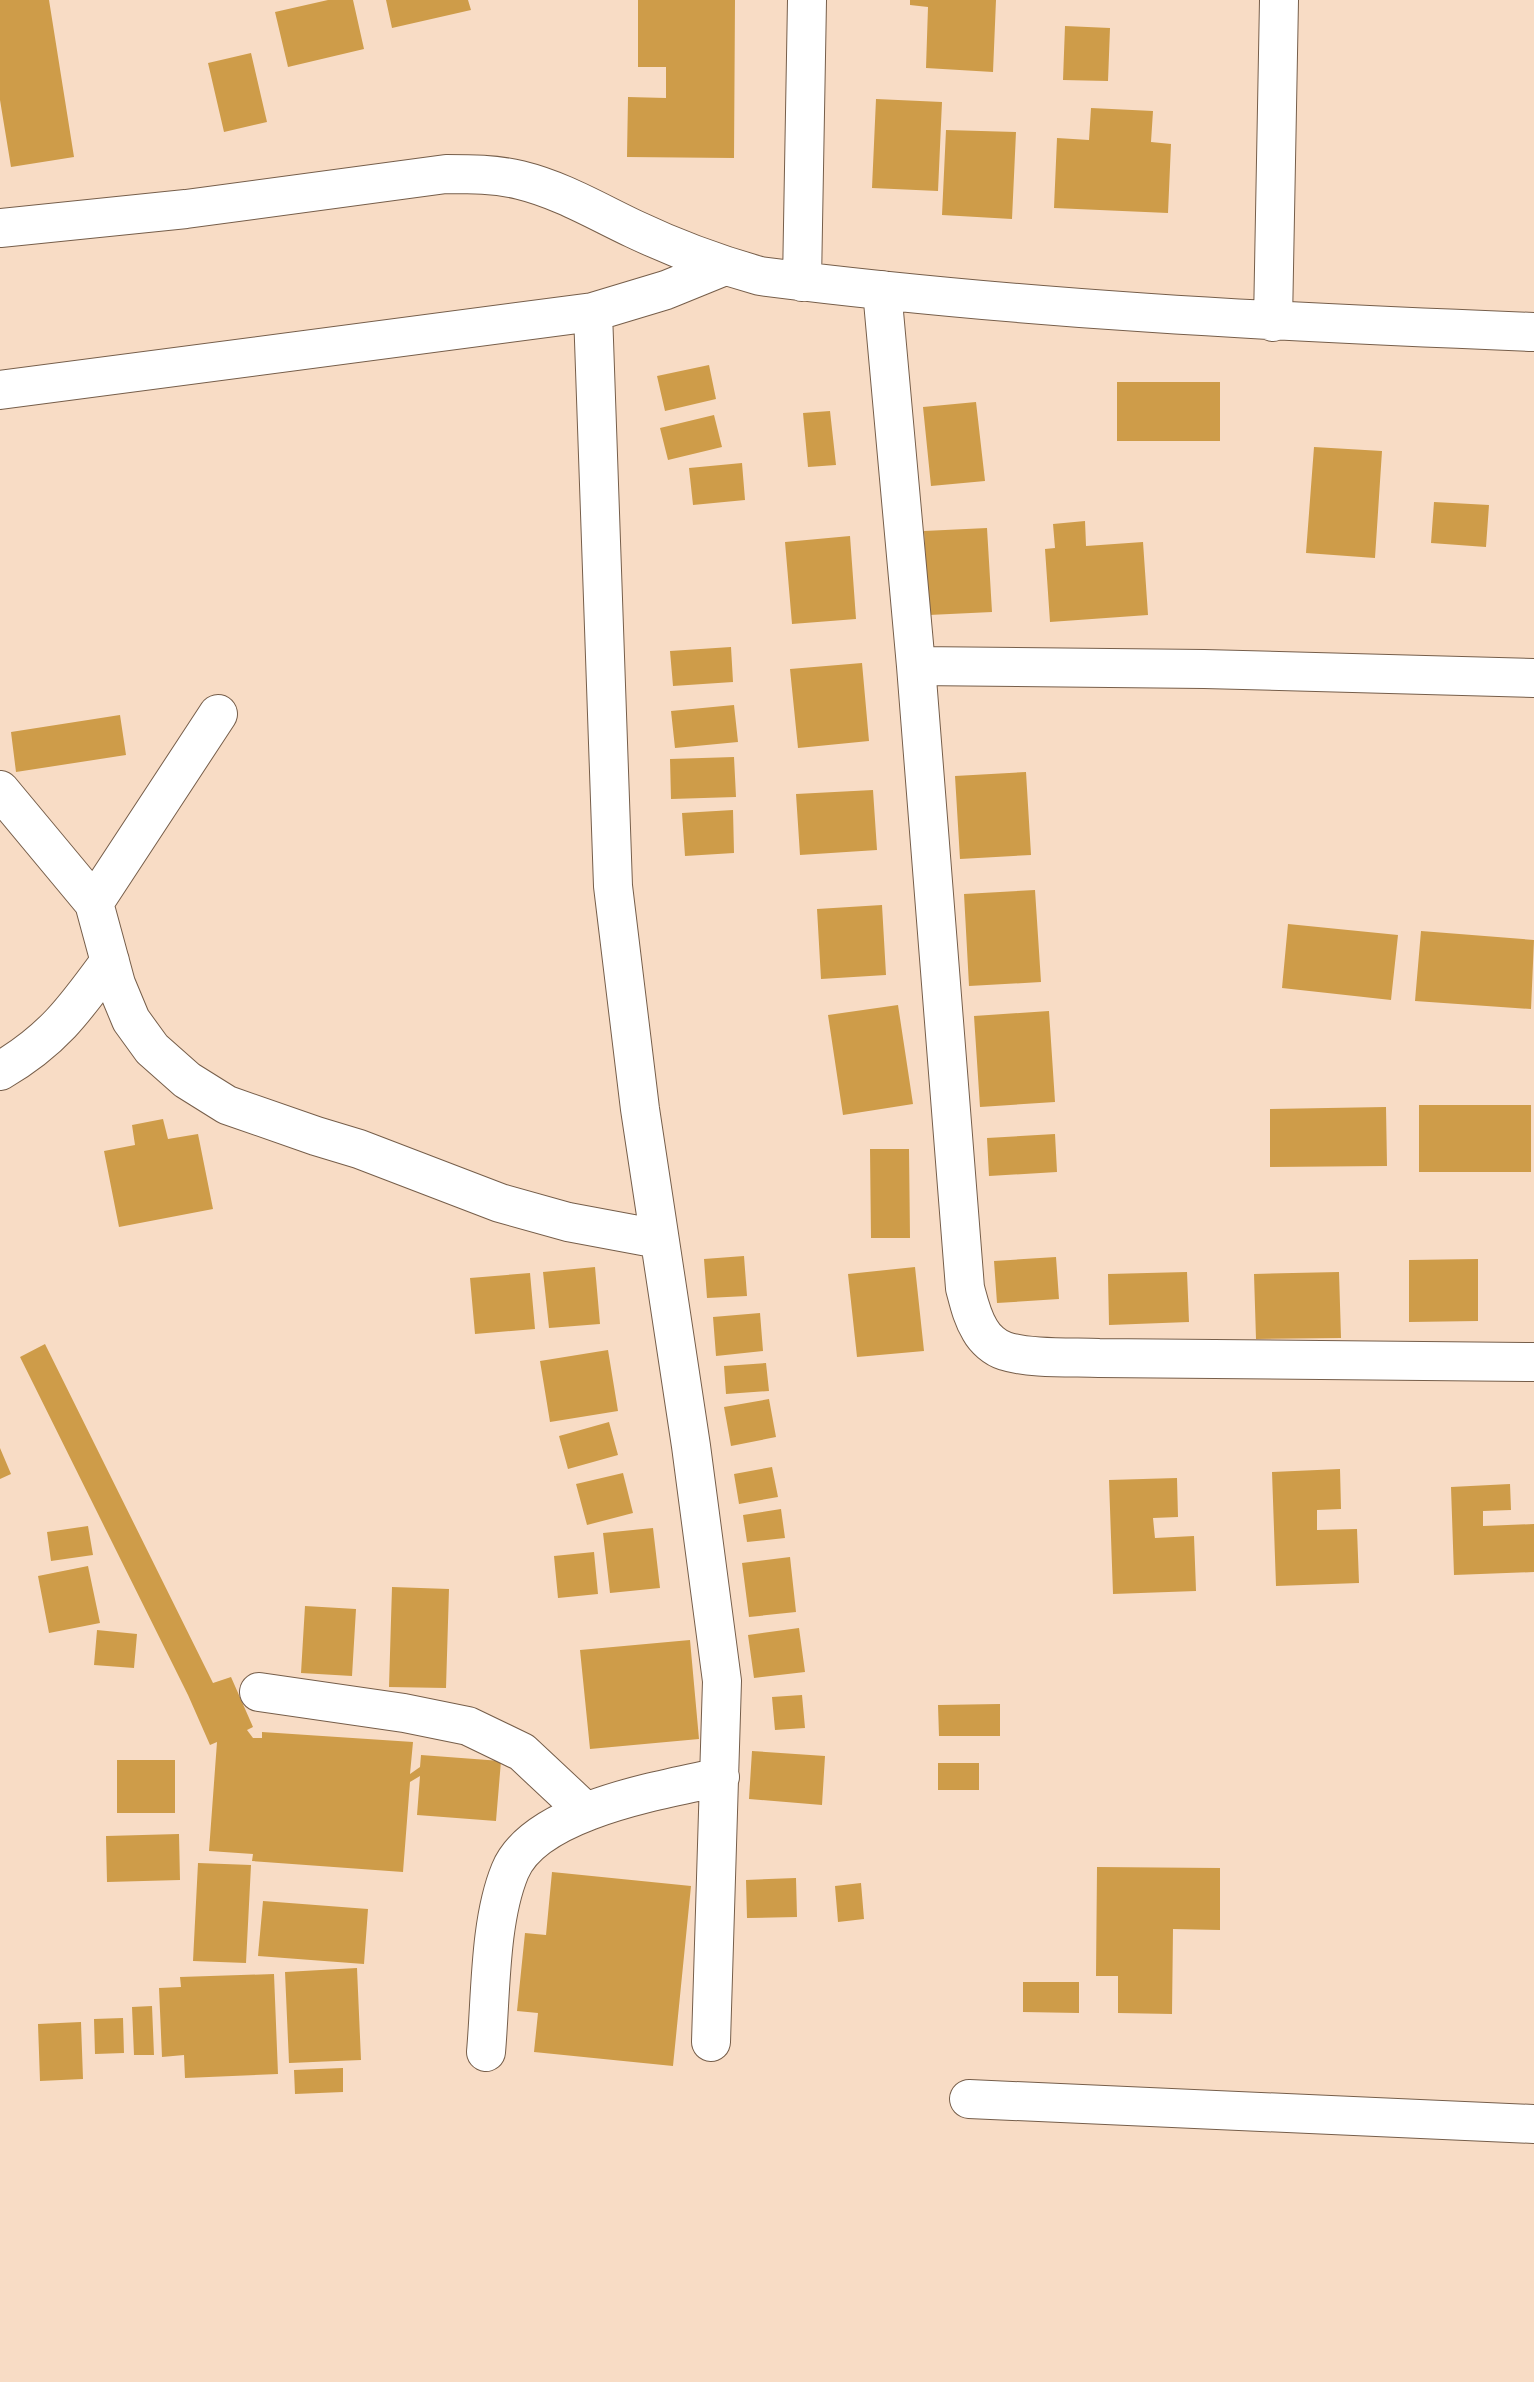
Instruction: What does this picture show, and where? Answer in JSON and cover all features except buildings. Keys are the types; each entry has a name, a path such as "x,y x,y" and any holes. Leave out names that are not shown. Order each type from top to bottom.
{"street":[{"path":"802,282 807,0"},
{"path":"1273,321 1279,0"},
{"path":"0,228 186,209 446,174 488,174 521,180 572,197 636,230 726,266 760,276 1041,307 1273,321 1534,332"},
{"path":"0,390 593,312 666,290 726,266"},
{"path":"883,290 965,1288 973,1318 981,1332 992,1345 1005,1351 1037,1355 1099,1358 1534,1362"},
{"path":"593,312 613,886 640,1109 691,1446 722,1681 711,2042"},
{"path":"916,666 1203,669 1534,678"},
{"path":"94,903 218,714"},
{"path":"0,790 94,903 110,961 131,1020 152,1049 187,1080 228,1105 359,1149 500,1203 568,1222 659,1239"},
{"path":"0,1071 51,1036 110,961"},
{"path":"259,1692 404,1713 468,1726 522,1752 586,1812"},
{"path":"486,2052 497,1918 511,1870 525,1850 546,1832 586,1812 622,1800 720,1777"},
{"path":"969,2099 1534,2124"}]}
